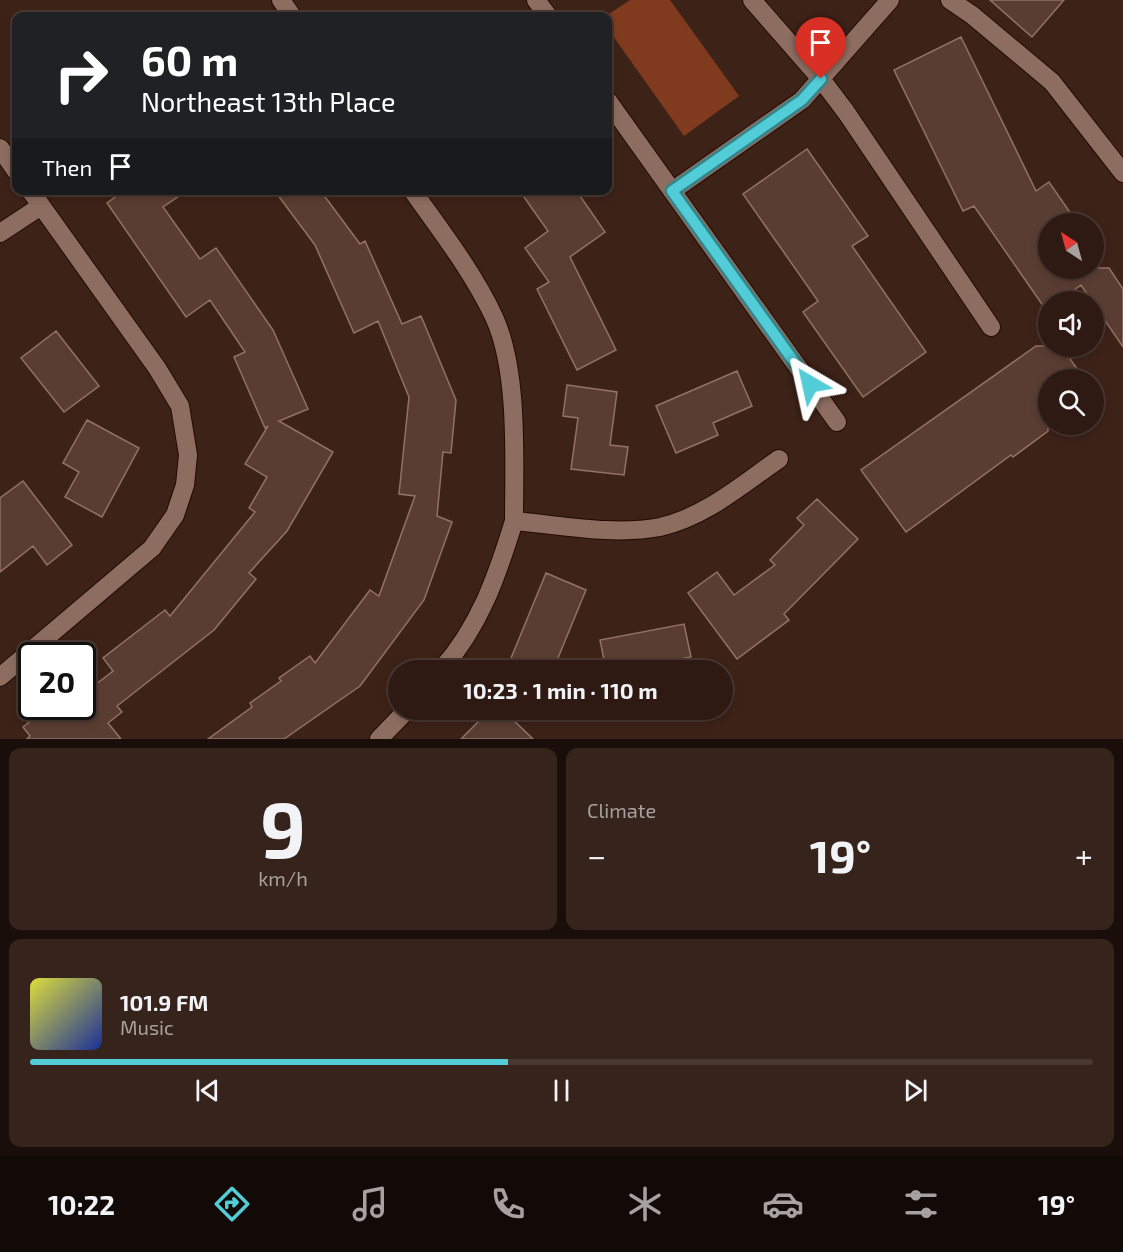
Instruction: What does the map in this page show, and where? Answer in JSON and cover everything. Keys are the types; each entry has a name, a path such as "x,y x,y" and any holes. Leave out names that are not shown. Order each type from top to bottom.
{"street":[{"path":"752,0 821,79 991,327"},
{"path":"672,191 802,100 890,0"},
{"path":"950,0 972,15 1052,82 1123,173"},
{"path":"612,106 837,422"},
{"path":"0,148 12,165"},
{"path":"0,677 152,548 175,515 185,485 188,455 180,406 157,368 33,195"},
{"path":"415,195 465,267 495,319 508,372 512,414 514,521 495,585 460,650 450,660"},
{"path":"0,233 41,206"},
{"path":"514,521 608,530 661,526 714,505 779,459"},
{"path":"379,739 397,720"}],"shaded area":[{"path":"630,0 670,0 739,96 684,136 612,35 612,12"}],"building":[{"path":"990,0 1064,0 1032,37"},
{"path":"961,37 1036,191 1049,182 1070,213 1038,213 1038,279 1104,279 1104,268 1109,268 1123,289 1123,347 1104,319 1104,291 1085,291 1081,285 1073,291 1038,291 1038,298 974,206 963,211 894,70"},
{"path":"807,149 868,236 852,246 926,352 863,397 803,312 818,301 743,194"},
{"path":"118,195 181,195 163,207 200,259 216,248 273,330 308,409 279,421 333,452 287,531 249,573 256,579 214,630 117,706 122,712 108,723 121,739 27,739 30,736 23,727 32,720 96,720 96,684 113,671 103,658 165,610 170,616 255,512 249,508 267,477 245,464 268,426 265,428 234,357 245,352 210,300 186,317 107,203"},
{"path":"278,195 324,195 360,244 365,241 402,324 421,316 456,400 451,453 443,452 437,516 452,522 424,600 360,686 284,739 208,739 252,707 250,703 281,681 279,678 310,656 315,663 370,590 379,596 415,496 399,494 409,397 378,321 354,333 315,245"},
{"path":"523,195 579,195 605,232 570,257 616,350 577,370 537,289 549,282 525,248 548,231"},
{"path":"56,331 99,386 64,412 21,358"},
{"path":"1036,346 1038,346 1038,357 1069,357 1077,369 1038,369 1038,435 1043,435 1013,457 1011,455 906,532 861,470"},
{"path":"737,371 752,406 713,423 718,435 676,453 656,406"},
{"path":"567,385 617,392 610,445 628,447 624,475 571,469 578,418 563,416"},
{"path":"87,420 139,448 102,517 65,497 79,472 63,463"},
{"path":"23,481 72,545 47,565 33,546 0,572 0,498"},
{"path":"817,499 858,539 784,614 789,620 737,659 688,593 717,572 734,595 775,565 770,560 804,525 797,518"},
{"path":"546,573 586,590 557,660 510,660"},
{"path":"684,624 691,657 674,660 604,660 600,640"},
{"path":"480,720 513,720 533,739 461,739"}],"route":[{"path":"810,384 672,191 802,100 821,79"}]}
